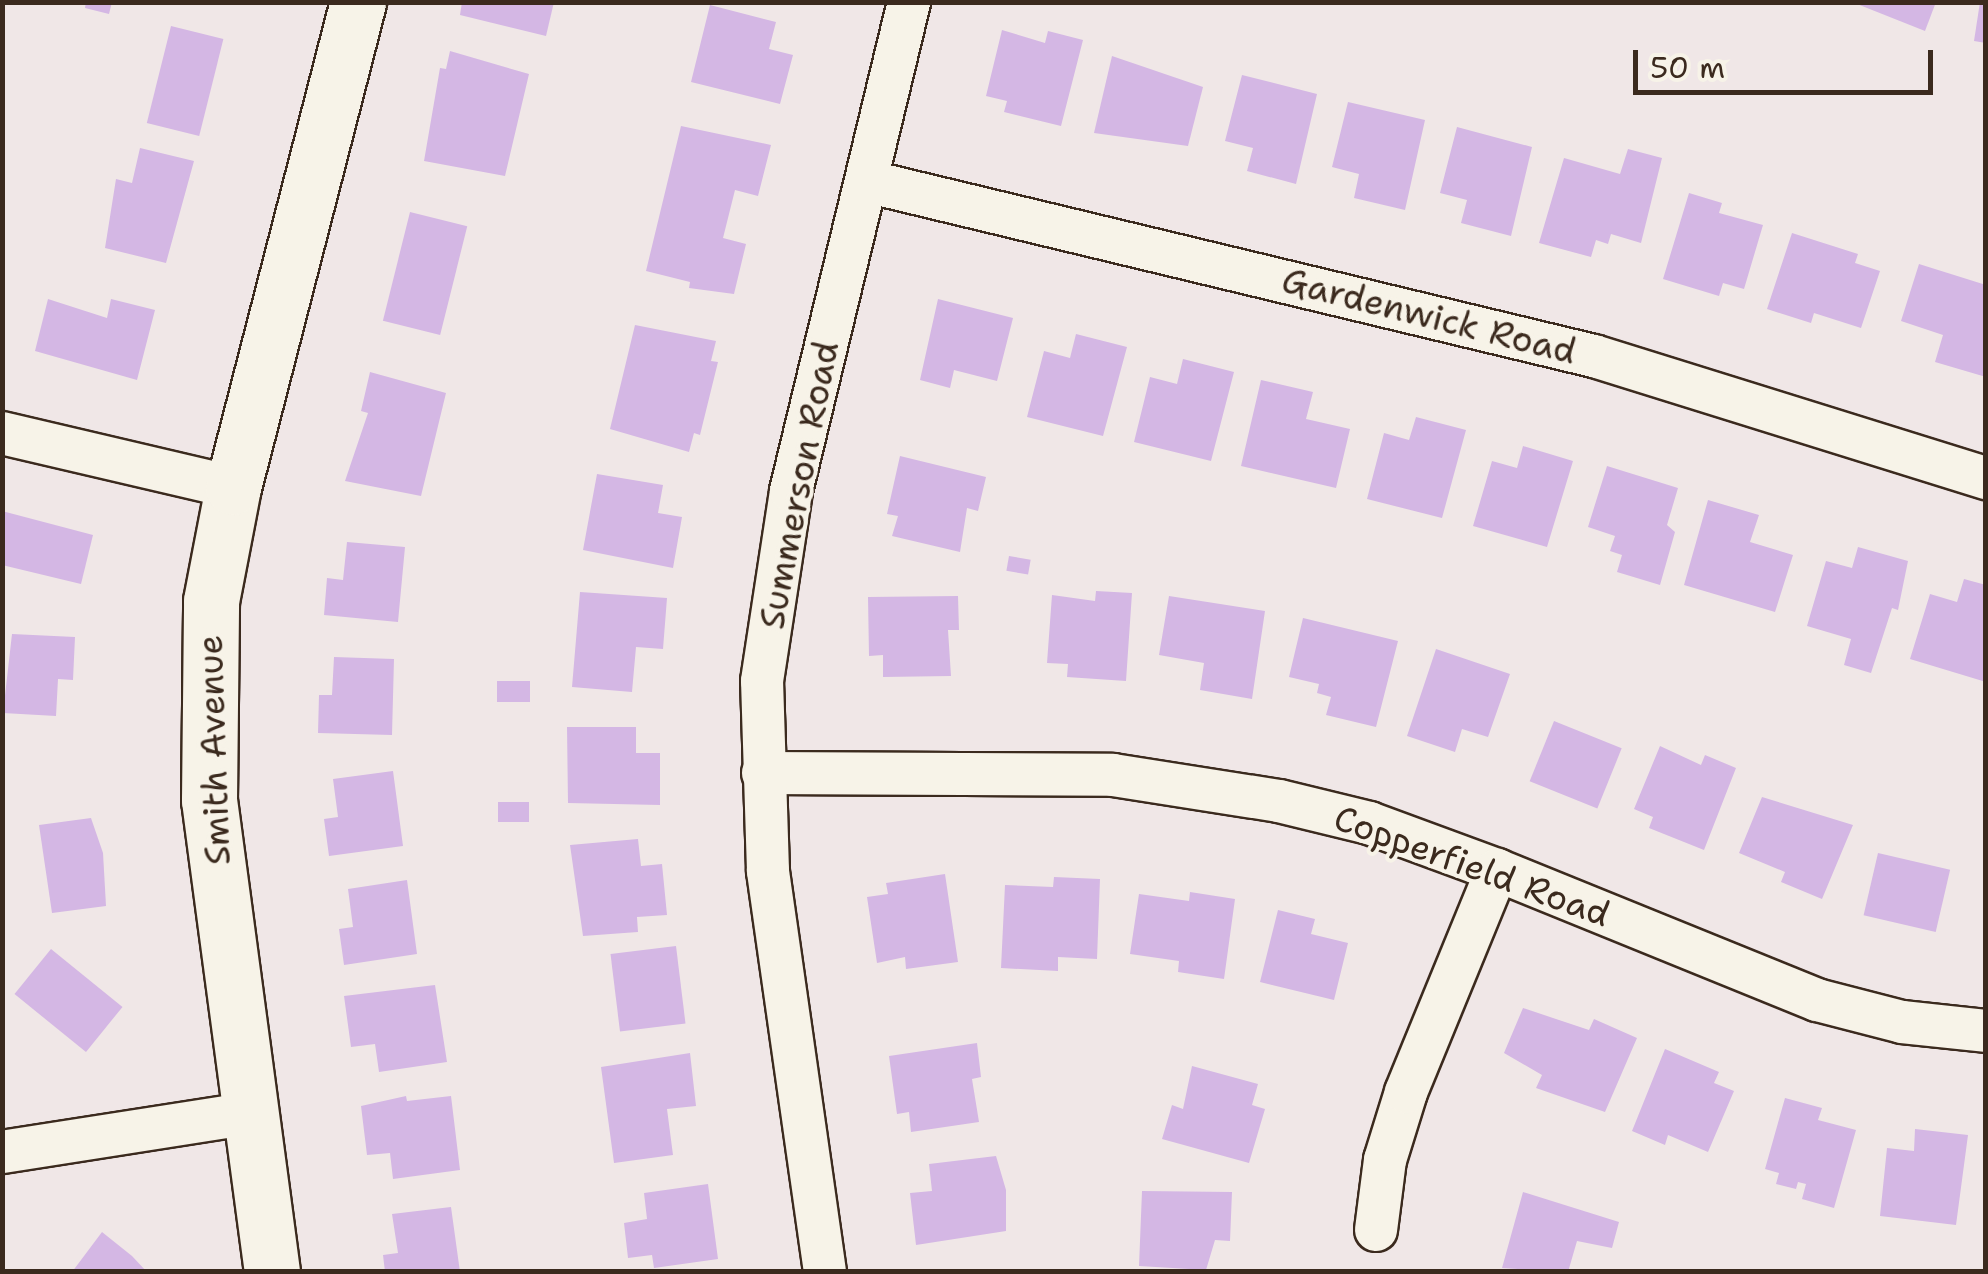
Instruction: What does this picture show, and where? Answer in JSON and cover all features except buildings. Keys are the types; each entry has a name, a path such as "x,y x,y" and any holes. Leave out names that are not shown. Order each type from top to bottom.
{"main road":[{"name":"Smith Avenue","path":"272,1272 208,766 211,601 233,488 358,2"}],"street":[{"name":"Summerson Road","path":"825,1272 768,871 762,681 773,576 909,2"},
{"name":"Gardenwick Road","path":"866,181 1594,356 1986,478"},
{"path":"2,432 233,488"},
{"name":"Copperfield Road","path":"763,773 1113,775 1351,818 1498,870 1816,1000 1902,1022 1986,1032"},
{"path":"1376,1230 1385,1160 1406,1092 1498,870"},
{"path":"2,1152 250,1112"}]}
